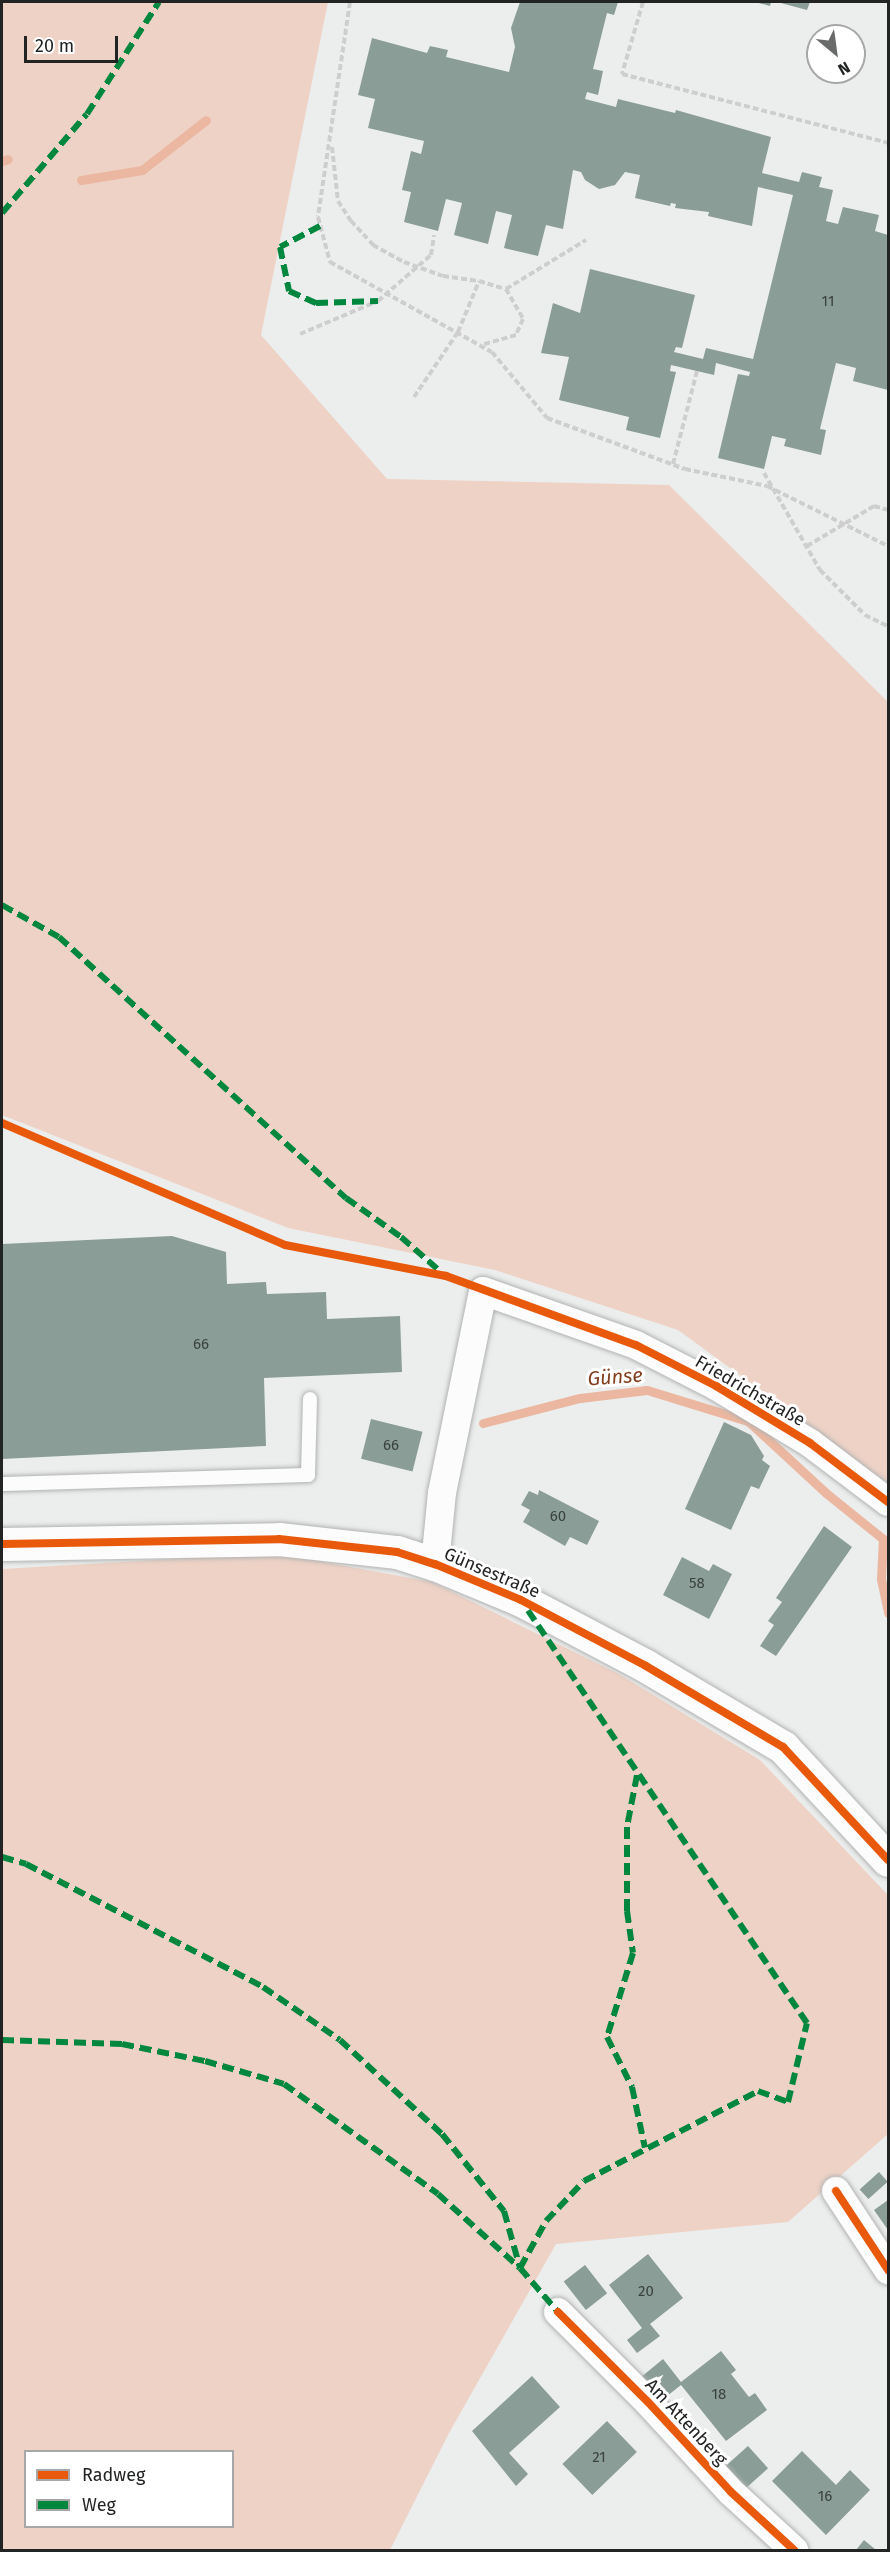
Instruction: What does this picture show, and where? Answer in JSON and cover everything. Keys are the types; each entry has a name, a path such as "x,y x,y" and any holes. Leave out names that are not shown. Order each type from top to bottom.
{"street":[{"name":"Friedrichstraße","path":"483,1291 636,1345 716,1386 810,1443 888,1502"},
{"name":"Günsestraße","path":"435,1564 442,1493 483,1291"},
{"name":"Günsestraße","path":"2,1544 279,1539 397,1552 435,1564 521,1600 646,1666 783,1747 888,1860"},
{"path":"836,2191 888,2270"},
{"name":"Am Attenberg","path":"558,2312 648,2402 731,2493 794,2550"}],"lane":[{"path":"2,1484 308,1475 310,1399"}],"path":[{"path":"350,2 318,217 330,262 492,352 547,418 674,465 774,490 888,546"},
{"path":"643,2 622,74 888,143"},
{"path":"331,141 338,201 351,221 373,244 419,267 506,289 523,319 516,335 480,345"},
{"path":"300,334 387,294 431,255 434,235"},
{"path":"506,289 586,240"},
{"path":"414,397 458,332 479,281"},
{"path":"674,465 697,371"},
{"path":"764,472 820,570 865,615 888,626"},
{"path":"807,546 874,506 888,510"}],"shaded area":[{"path":"2,2 328,2 261,335 387,479 669,485 888,702 888,1483 678,1330 495,1270 288,1228 2,1115"},
{"path":"275,1553 432,1582 619,1674 760,1760 888,1895 888,2134 788,2222 556,2244 449,2433 390,2550 2,2550 2,1569"}],"building":[{"path":"520,2 618,2 614,15 607,13 593,69 603,71 598,95 587,92 585,99 616,107 618,99 675,113 676,110 771,137 762,173 799,182 802,172 822,177 819,187 833,190 826,221 838,224 843,207 879,215 875,231 888,235 888,390 853,381 856,368 836,363 820,429 826,430 821,455 784,446 786,439 772,436 764,469 718,458 738,374 749,376 750,372 716,363 714,375 671,365 670,371 676,372 660,438 626,430 629,417 559,400 569,357 541,353 553,303 580,313 590,269 695,295 682,348 676,347 674,352 703,359 706,348 753,359 793,195 758,187 752,226 708,216 709,212 675,208 676,204 671,203 670,206 635,198 640,175 625,172 615,185 599,189 585,180 581,172 573,170 563,229 546,225 538,256 504,248 512,215 496,211 488,244 454,235 462,203 446,199 438,231 404,222 411,192 402,190 411,151 421,154 424,141 368,128 375,99 358,95 372,38 427,53 430,46 448,50 446,57 509,72 515,47 511,28"},
{"path":"755,2 771,2 770,6"},
{"path":"777,2 810,2 807,10"},
{"path":"172,1236 226,1252 227,1284 266,1282 267,1294 326,1292 327,1319 400,1316 402,1372 264,1378 266,1446 2,1459 2,1244"},
{"path":"371,1419 422,1432 413,1472 361,1459"},
{"path":"724,1422 751,1435 764,1456 762,1460 770,1466 759,1489 751,1486 731,1530 685,1509"},
{"path":"539,1490 599,1521 587,1545 570,1537 565,1546 523,1522 530,1510 521,1505 529,1491 538,1495"},
{"path":"824,1526 852,1547 776,1656 760,1646 774,1625 768,1621 782,1602 776,1598"},
{"path":"682,1557 709,1571 713,1564 732,1574 709,1619 663,1595"},
{"path":"879,2172 888,2182 868,2199 860,2189"},
{"path":"888,2200 888,2230 874,2210"},
{"path":"648,2254 683,2298 650,2324 660,2336 637,2353 627,2340 642,2328 609,2285"},
{"path":"585,2265 607,2293 586,2310 564,2282"},
{"path":"721,2351 736,2370 731,2374 749,2397 755,2393 767,2410 726,2441 681,2385 662,2400 640,2378 663,2359 681,2382"},
{"path":"532,2376 560,2407 509,2453 528,2474 516,2486 472,2431"},
{"path":"607,2421 637,2452 592,2495 562,2464"},
{"path":"748,2446 768,2468 746,2488 726,2466"},
{"path":"802,2451 836,2485 850,2470 870,2490 826,2535 772,2481"},
{"path":"864,2540 876,2550 856,2550"}],"waterway":[{"path":"81,180 142,170 206,120"},
{"path":"2,161 8,159"},
{"name":"Günse","path":"483,1423 580,1398 647,1390 748,1421 826,1493 883,1539 881,1579 888,1613"}],"marked path":[{"path":"2,213 87,114 159,2"},
{"path":"320,226 280,247 289,291 316,303 378,301"},
{"path":"2,905 59,937 346,1198 401,1237 441,1272"},
{"path":"520,2268 546,2221 584,2181 758,2091 788,2102 807,2023 525,1606"},
{"path":"637,1775 627,1827 627,1911 633,1953 607,2037 632,2087 645,2148"},
{"path":"2,1857 26,1864 263,1987 340,2040 442,2134 504,2211 520,2268"},
{"path":"2,2040 122,2044 205,2061 284,2084 438,2194 520,2268 558,2312"}],"cycle path":[{"path":"2,1123 285,1245 446,1276 636,1345 716,1386 810,1443 888,1502"},
{"path":"2,1544 279,1539 397,1552 435,1564 521,1600 646,1666 783,1747 888,1860"},
{"path":"836,2191 888,2270"},
{"path":"558,2312 648,2402 731,2492 794,2550"}]}
